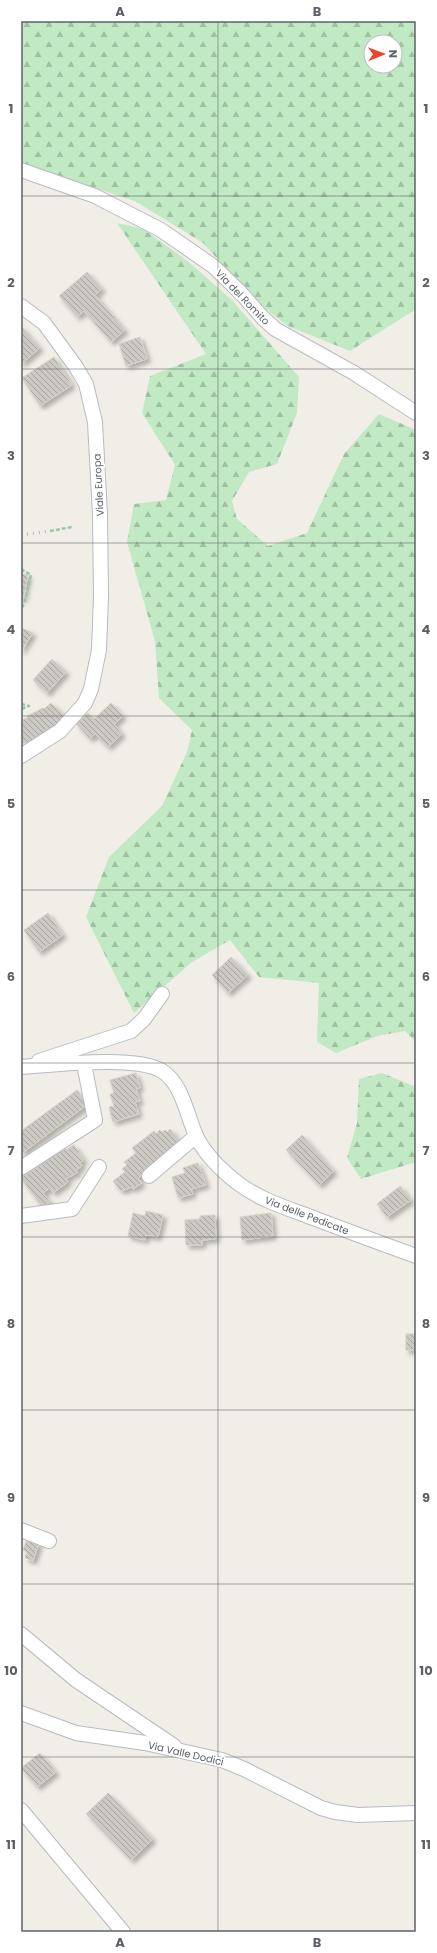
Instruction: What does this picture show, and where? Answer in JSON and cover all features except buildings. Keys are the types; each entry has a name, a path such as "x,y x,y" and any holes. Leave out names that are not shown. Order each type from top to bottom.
{"street":[{"name":"Via del Romito","path":"21,170 95,196 161,230 220,273 272,326 354,373 416,413"},
{"name":"Viale Europa","path":"21,306 44,323 76,367 86,384 95,422 100,514 101,596 99,650 91,689 85,703 60,731 21,756"},
{"path":"21,1066 131,1031 144,1020 162,994"},
{"name":"Via delle Pedicate","path":"21,1066 131,1063 148,1066 162,1071 175,1085 196,1136 206,1153 239,1184 258,1196 416,1256"},
{"path":"21,1168 95,1120 84,1064"},
{"path":"149,1176 196,1136"},
{"path":"21,1216 72,1209 98,1167"},
{"path":"21,1530 49,1541"},
{"path":"21,1634 76,1680 179,1750"},
{"name":"Via Valle Dodici","path":"21,1713 76,1733 179,1750 214,1758 237,1766 328,1810 358,1815 416,1813"},
{"path":"21,1810 123,1932"}],"path":[{"path":"50,531 72,527"},
{"path":"21,609 24,604 31,575 22,570"},
{"path":"21,704 29,706 21,709"}],"green space":[{"path":"21,21 416,21 416,309 350,351 288,326 259,304 203,243 135,201 21,164"},
{"path":"117,223 143,229 185,259 231,299 299,377 297,413 277,464 249,472 232,501 237,519 268,546 307,533 344,454 379,414 416,430 416,1042 405,1031 377,1036 336,1053 317,1042 319,983 259,977 230,940 192,962 134,1013 86,917 109,857 162,806 187,752 192,730 159,698 155,641 127,542 134,504 166,500 175,465 142,413 150,376 206,354"},
{"path":"382,1073 416,1087 416,1162 361,1179 347,1158 357,1123 359,1079"}],"railway":[{"path":"21,535 50,531"}]}
